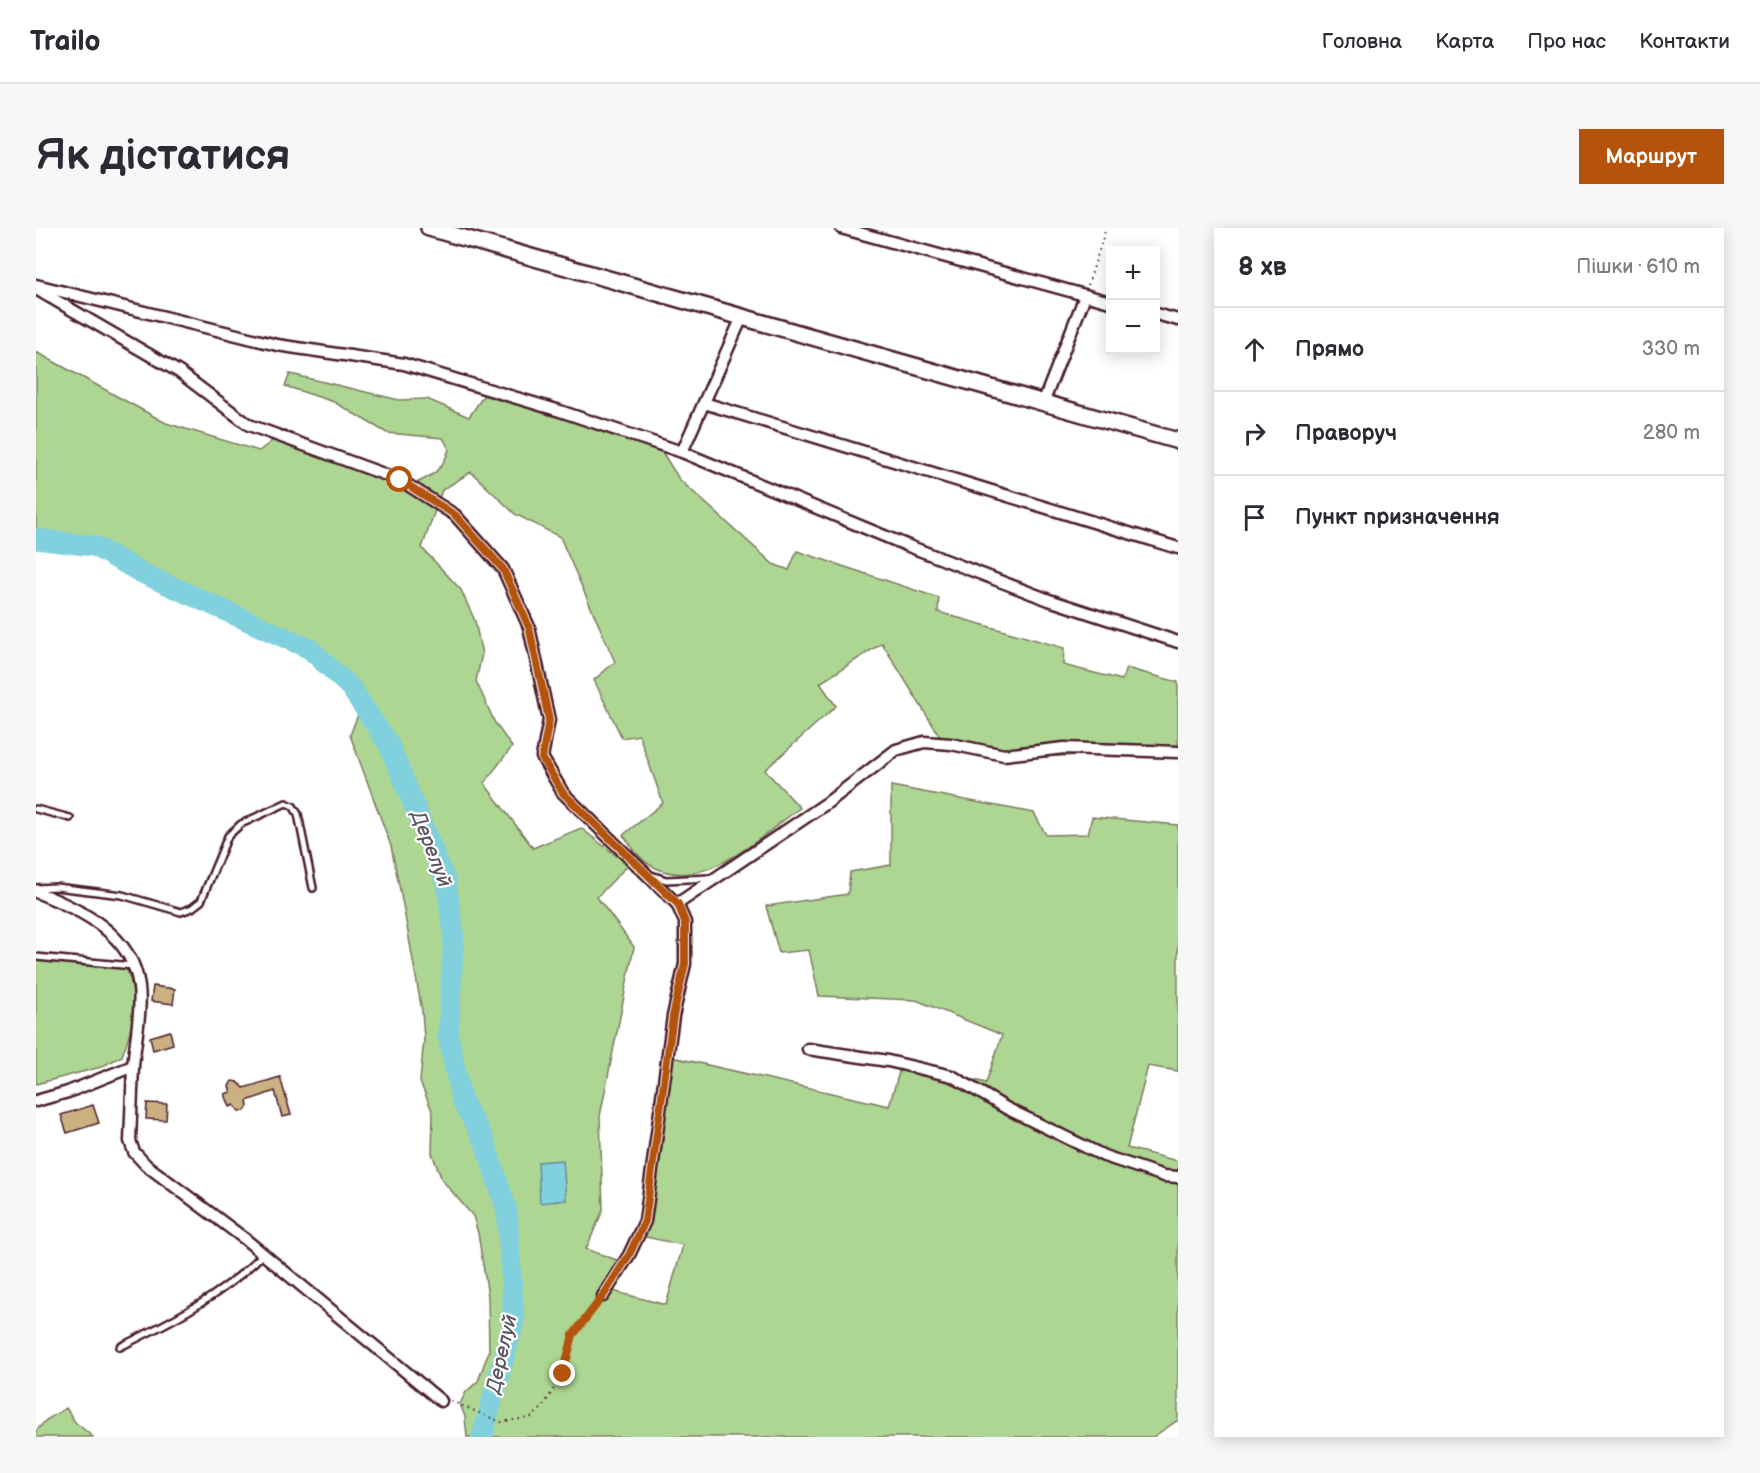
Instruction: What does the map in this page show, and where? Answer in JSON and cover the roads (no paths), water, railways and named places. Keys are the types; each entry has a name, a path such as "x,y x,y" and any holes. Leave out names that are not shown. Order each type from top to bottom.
{"main road":[{"path":"429,228 1178,441"}],"street":[{"path":"842,228 1106,301"},
{"path":"36,287 276,345 404,364 560,411 682,452 906,545 1049,600 1178,642"},
{"path":"36,287 179,372 249,425 400,480 455,515 503,569 529,627 549,720 542,758 563,793 642,872 678,904 685,922 685,964 673,1016 645,1221 629,1255 603,1296"},
{"path":"1042,403 1085,296"},
{"path":"1160,315 1178,320"},
{"path":"682,452 742,317"},
{"path":"704,404 1178,548"},
{"path":"678,904 827,803 896,750 924,742 951,744 1004,754 1064,748 1178,752"},
{"path":"36,890 88,915 114,936 133,966 140,988 133,1066 130,1141 134,1152 146,1165 263,1254 441,1401"},
{"path":"808,1049 888,1061 952,1076 1006,1108 1104,1156 1164,1176 1178,1177"},
{"path":"36,1101 68,1092 133,1066"}],"lane":[{"path":"36,890 56,887 122,895 181,912 201,901 228,836 241,824 286,803 293,806 298,814 313,888"},
{"path":"36,809 70,818"},
{"path":"642,872 666,880 688,881 717,878"},
{"path":"36,957 133,966"},
{"path":"120,1347 186,1313 213,1296 263,1254"}],"water":[{"path":"563,1160 566,1200 540,1203 538,1162"}],"waterway":[{"name":"Дерелуй","path":"36,539 94,546 142,573 310,649 351,688 389,745 446,882 454,936 448,1036 462,1101 485,1142 507,1211 514,1321 482,1437"}]}
